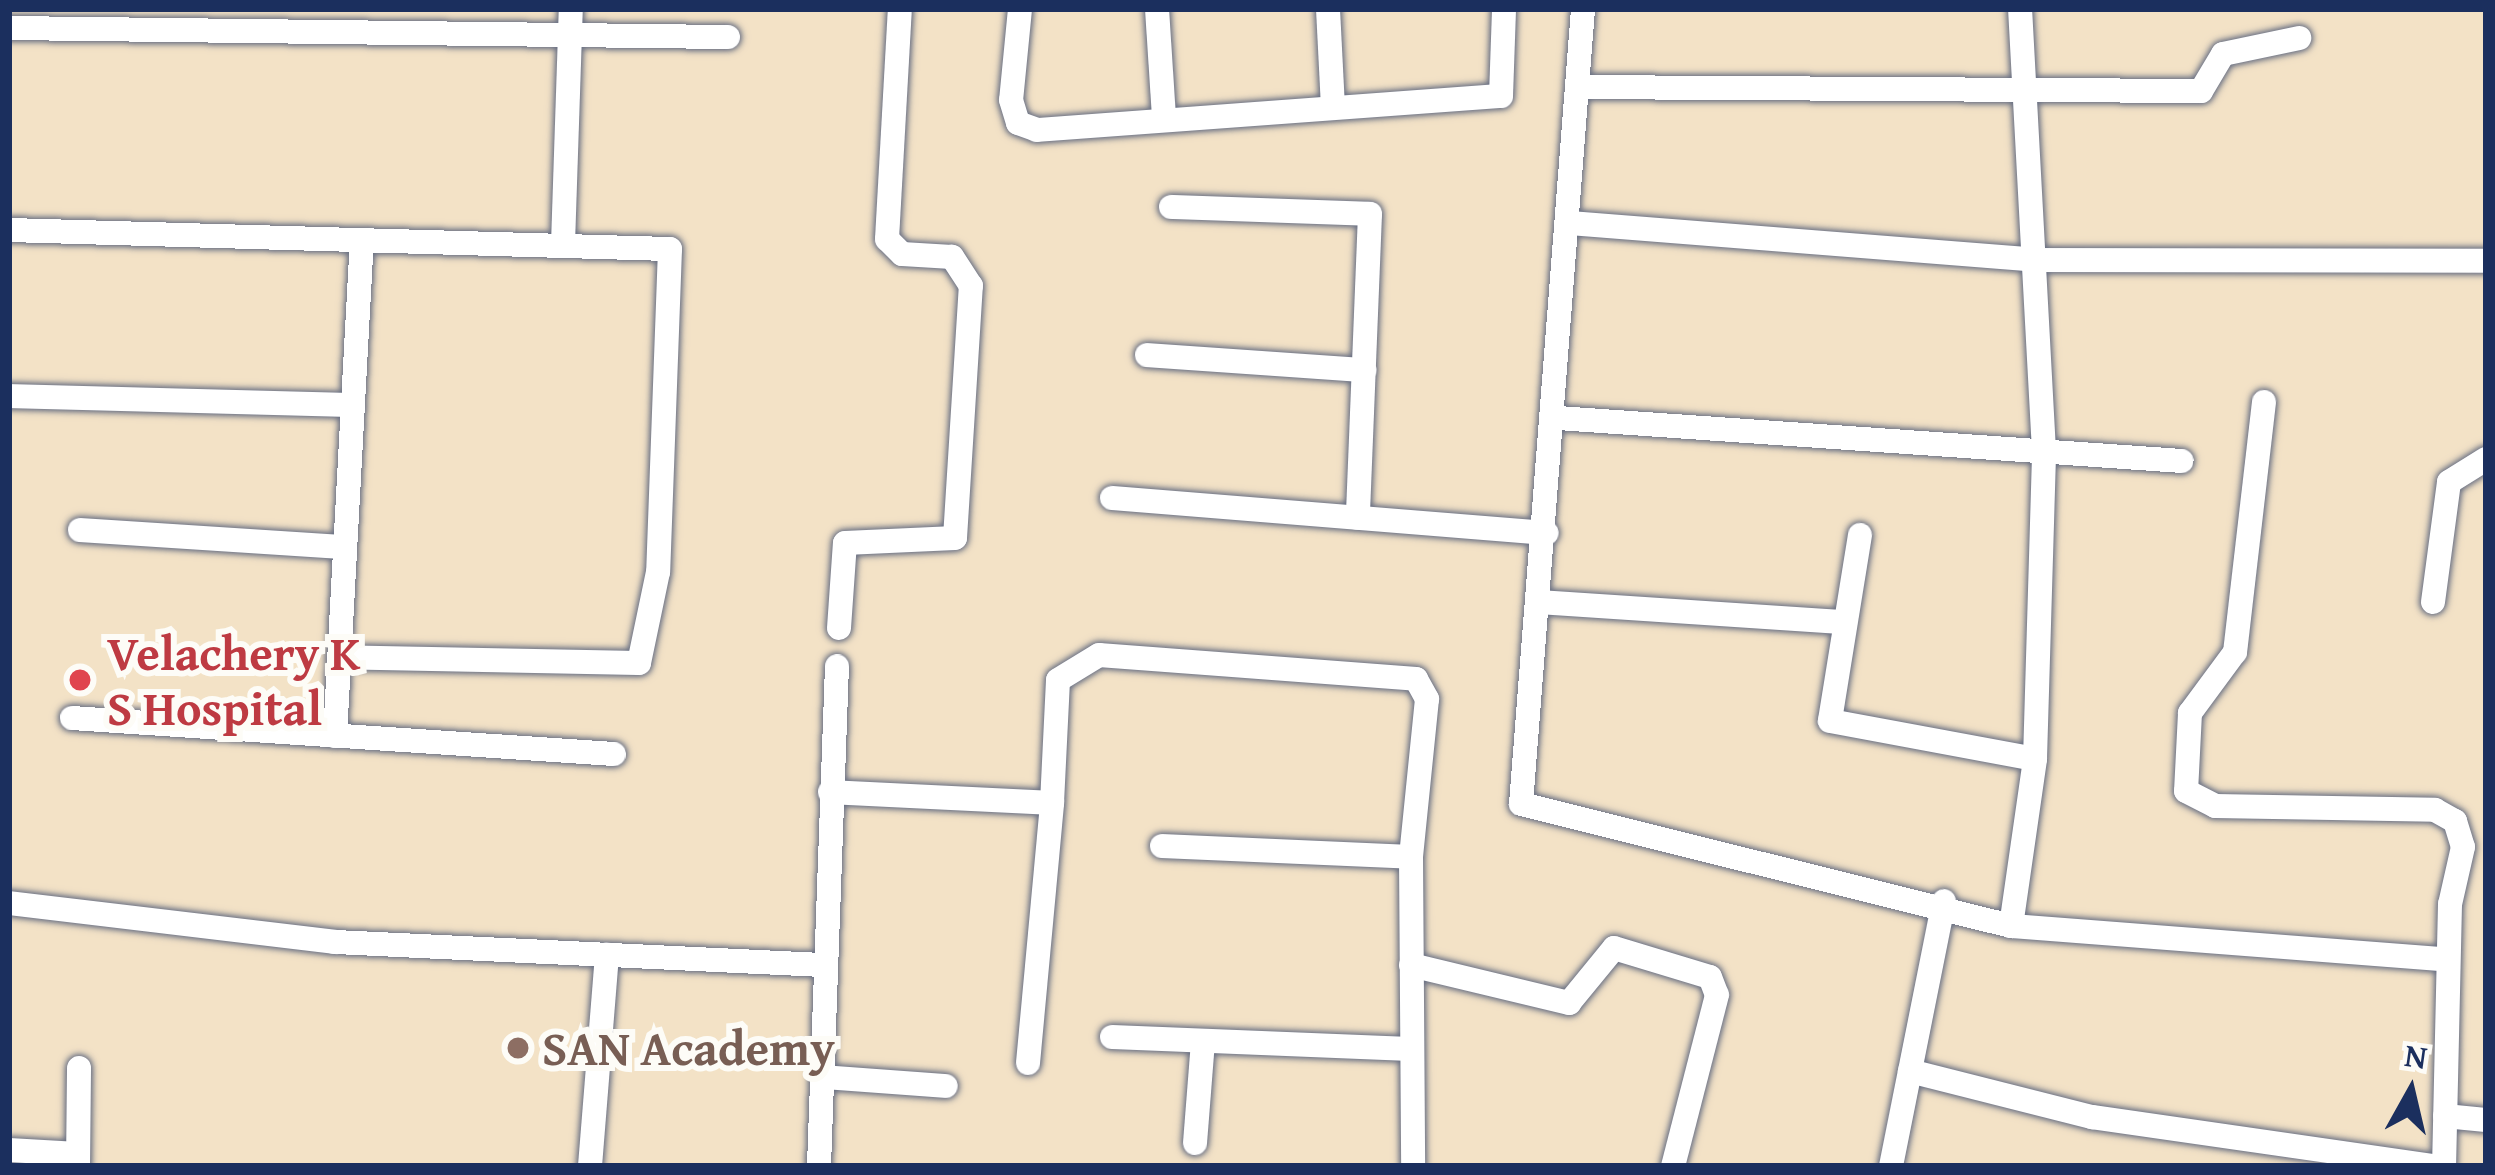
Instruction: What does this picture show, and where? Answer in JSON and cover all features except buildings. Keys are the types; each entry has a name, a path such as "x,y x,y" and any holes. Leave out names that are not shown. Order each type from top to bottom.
{"street":[{"path":"838,628 845,543 955,538 970,274 952,256 889,246 900,9"},
{"path":"1020,9 1018,123 1507,94 1504,9"},
{"path":"1157,9 1164,117"},
{"path":"1328,9 1334,107"},
{"path":"1583,9 1558,418 1521,804 1944,902 2011,926 2448,960"},
{"path":"2011,926 2035,759 2044,451 2038,260 2020,9"},
{"path":"9,28 571,21 728,37"},
{"path":"563,244 571,21"},
{"path":"1577,88 2200,91 2223,54 2299,38"},
{"path":"1171,207 1370,214 1358,518"},
{"path":"1569,223 2038,260 2486,261"},
{"path":"9,230 670,249 651,645 619,670 340,657"},
{"path":"335,736 348,405 362,241"},
{"path":"1147,355 1364,370"},
{"path":"9,396 348,405"},
{"path":"2264,402 2235,652 2190,713 2186,791 2215,806 2435,810 2455,821 2463,847 2448,960 2444,1166"},
{"path":"1558,418 2182,461"},
{"path":"2433,602 2449,482 2486,459"},
{"path":"1112,498 1546,533"},
{"path":"80,530 341,547"},
{"path":"1860,536 1830,721 2035,759"},
{"path":"1539,602 1844,622"},
{"path":"1028,1063 1052,803 1058,680 1081,658 1416,679 1427,699 1411,857 1413,1166"},
{"path":"819,1166 837,666"},
{"path":"72,718 614,754"},
{"path":"830,791 1052,803"},
{"path":"1162,846 1411,857"},
{"path":"1891,1166 1944,902"},
{"path":"9,903 335,943 823,965"},
{"path":"1411,965 1569,1003 1614,948 1710,977 1717,995 1672,1166"},
{"path":"590,1166 607,955"},
{"path":"1112,1037 1411,1049"},
{"path":"1195,1143 1203,1042"},
{"path":"9,1150 78,1160 80,1068"},
{"path":"1910,1071 2092,1117 2433,1166"},
{"path":"824,1078 946,1086"},
{"path":"2445,1116 2486,1120"}],"place":[{"name":"Velachery K S Hospital","path":"80,680"},
{"name":"SAN Academy","path":"518,1048"}]}
